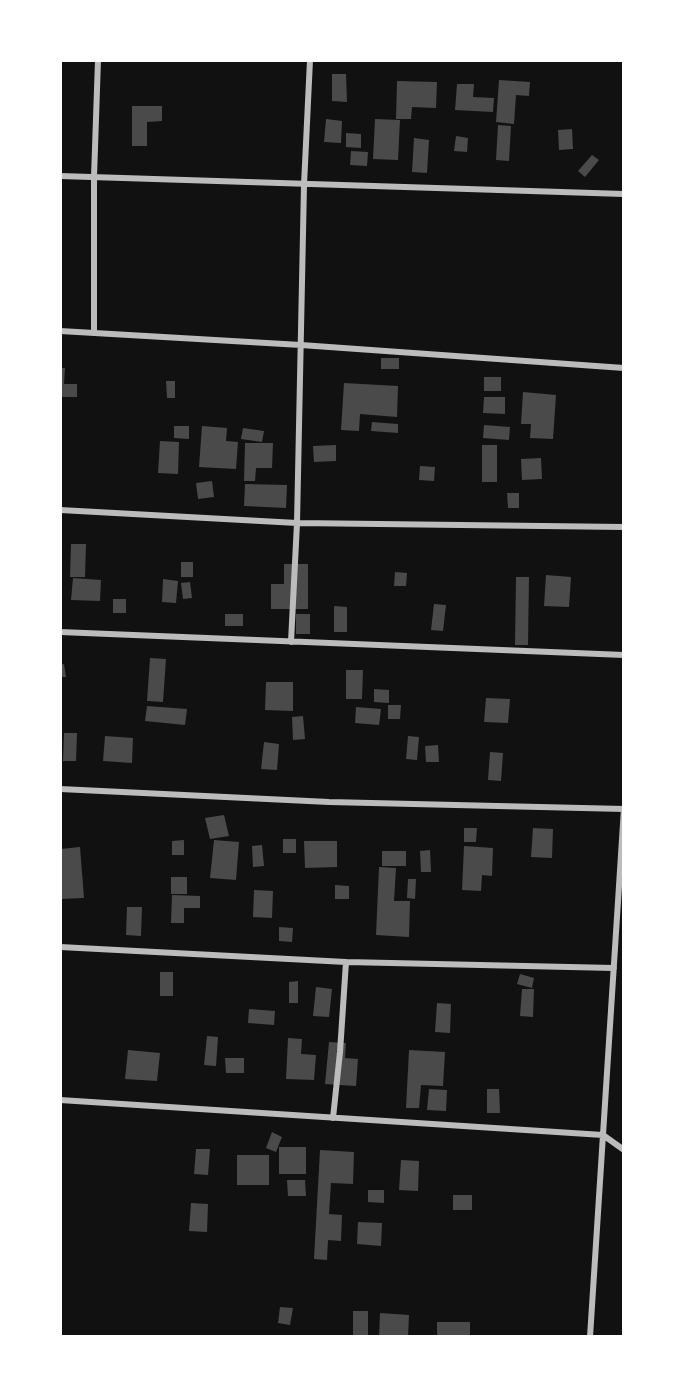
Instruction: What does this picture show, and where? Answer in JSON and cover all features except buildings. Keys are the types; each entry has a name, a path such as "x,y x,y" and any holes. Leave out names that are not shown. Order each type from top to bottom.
{"street":[{"path":"94,332 94,177 98,60"},
{"path":"291,642 297,523 304,185 310,60"},
{"path":"60,176 624,194"},
{"path":"60,331 624,368"},
{"path":"60,510 297,523 624,527"},
{"path":"60,632 624,655"},
{"path":"60,789 329,802 624,808 622,878 590,1337"},
{"path":"60,947 346,962 614,968"},
{"path":"333,1118 346,962"},
{"path":"60,1100 603,1135 624,1150"}]}
